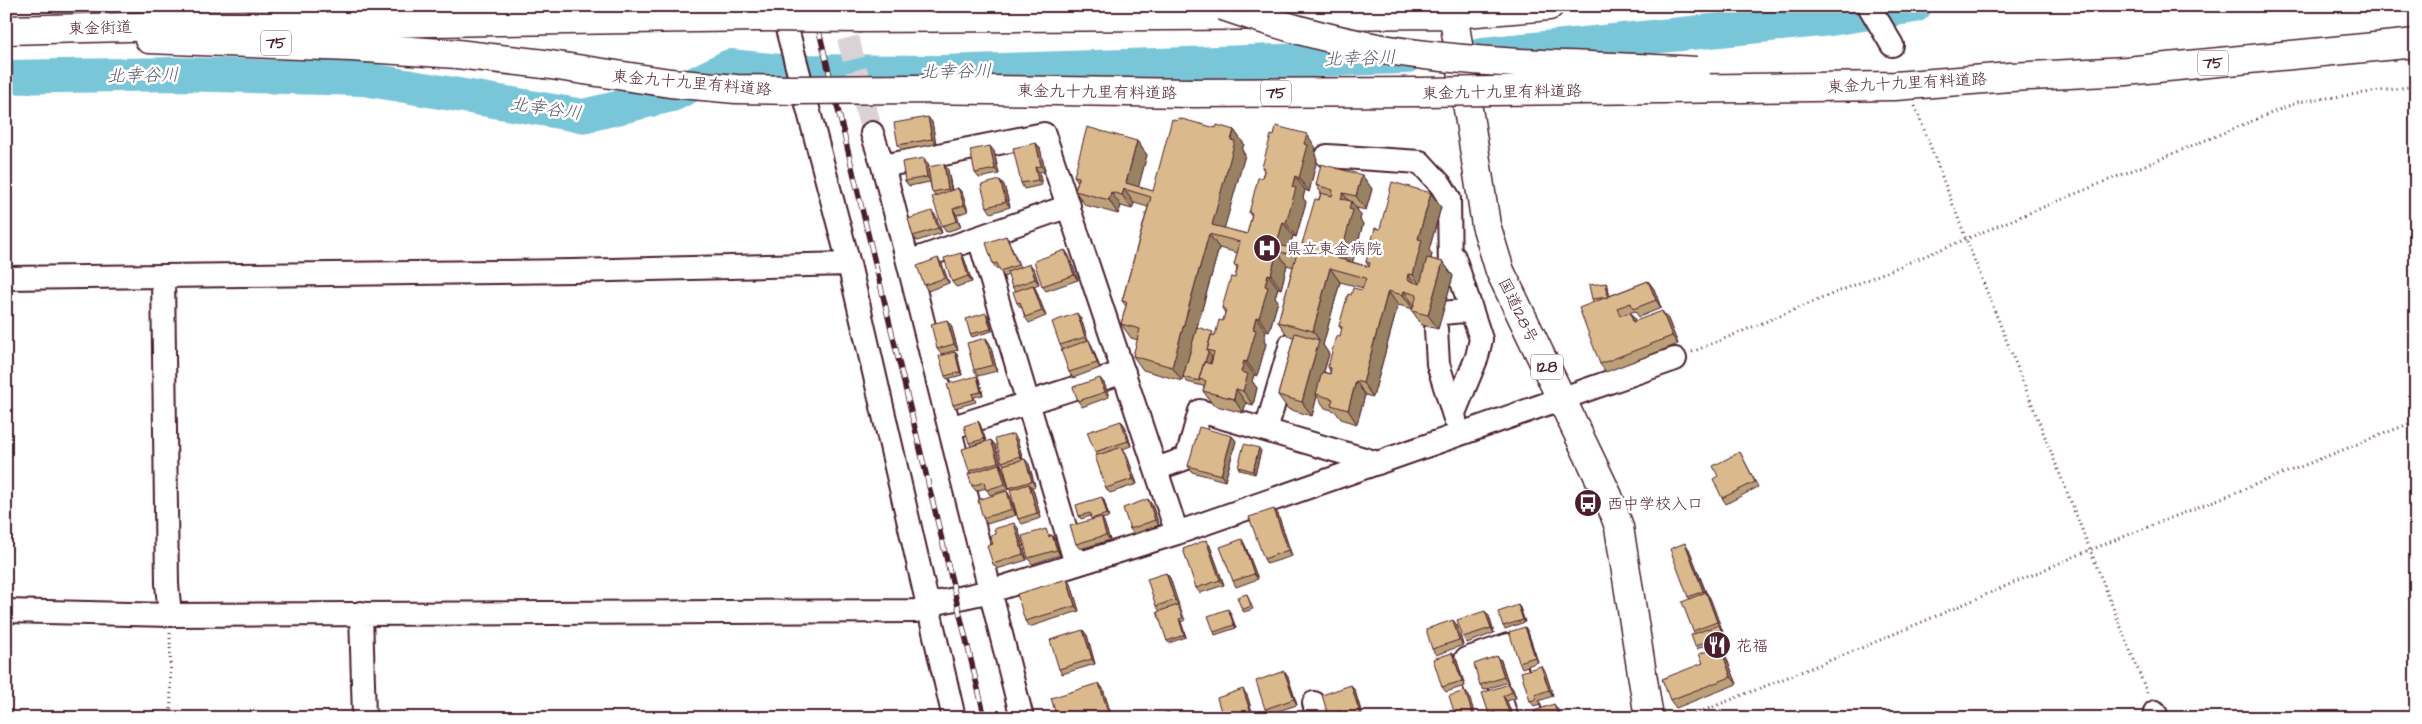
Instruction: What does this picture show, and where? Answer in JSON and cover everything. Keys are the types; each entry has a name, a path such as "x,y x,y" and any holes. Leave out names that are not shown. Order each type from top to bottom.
{"main road":[{"name":"東金街道","path":"6,13 316,6"},
{"name":"東金九十九里有料道路","path":"1223,6 1314,34 1417,54 1563,66 1644,68 1724,73 2010,77"},
{"name":"東金街道","path":"6,30 770,12 861,18 1453,10 1549,6"},
{"name":"国道128号","path":"1453,10 1486,225 1500,271 1608,496 1619,527 1649,718"},
{"name":"東金九十九里有料道路","path":"6,43 162,39 259,42 457,54 544,64 670,83 736,89 916,89 1192,93 1895,86 2136,70 2416,43"}],"street":[{"path":"1869,6 1892,45"},
{"path":"770,12 849,264 954,718"},
{"path":"872,133 883,166 908,262 1022,718"},
{"path":"883,166 1044,134 1177,533"},
{"path":"1327,156 1420,162 1449,198 1450,275"},
{"path":"908,262 1069,206"},
{"path":"979,238 1076,564"},
{"path":"1450,241 1481,339 1457,424"},
{"path":"6,278 573,271 849,264"},
{"path":"163,276 167,574 170,615"},
{"path":"1457,424 1438,364 1439,321 1464,311 1473,315"},
{"path":"1266,430 1291,344"},
{"path":"6,612 170,615 916,611 990,591 1177,533 1378,463 1457,424 1563,400 1675,359"},
{"path":"950,428 1124,372"},
{"path":"1156,469 1187,458 1200,411 1378,463"},
{"path":"362,613 364,718"},
{"path":"1486,718 1466,659 1508,645 1532,718"}],"path":[{"path":"1675,359 2298,102 2416,86"},
{"path":"1912,99 2156,715"},
{"path":"1685,718 1866,646 2090,550 2416,421"},
{"path":"170,615 171,718"}],"building":[{"path":"928,117 932,139 898,145 894,123"},
{"path":"1178,118 1216,128 1217,125 1234,130 1231,140 1235,141 1212,225 1247,234 1252,214 1249,213 1258,178 1262,178 1265,168 1262,167 1271,135 1274,136 1276,126 1307,134 1304,144 1308,145 1299,178 1295,176 1292,187 1296,188 1286,223 1283,222 1277,243 1279,245 1304,252 1306,245 1302,244 1315,199 1319,200 1321,193 1332,196 1333,190 1316,185 1321,164 1362,175 1356,196 1343,193 1341,199 1351,201 1349,209 1353,210 1341,254 1337,253 1336,258 1369,267 1370,263 1366,262 1375,228 1380,229 1392,182 1431,193 1418,239 1422,240 1413,275 1408,274 1407,280 1420,284 1427,258 1443,262 1428,315 1412,311 1417,295 1404,291 1403,295 1388,291 1363,383 1356,381 1348,410 1331,405 1333,399 1316,394 1322,372 1330,374 1331,368 1328,367 1336,336 1340,337 1342,327 1339,326 1348,294 1351,295 1353,288 1362,290 1366,278 1330,268 1313,331 1278,322 1296,256 1277,251 1271,275 1268,274 1265,286 1268,287 1259,318 1256,317 1253,329 1256,330 1247,362 1244,361 1241,372 1248,374 1243,391 1236,389 1234,399 1203,391 1206,381 1199,379 1204,362 1211,364 1214,352 1207,350 1211,335 1215,336 1219,320 1223,321 1226,309 1222,308 1231,277 1235,278 1238,266 1234,265 1240,242 1209,234 1172,367 1133,356 1140,329 1121,324 1127,302 1122,301 1151,197 1124,189 1122,195 1111,192 1109,200 1075,191 1079,177 1074,176 1087,127 1137,141 1126,183 1153,191 1172,119 1177,121"},
{"path":"1036,143 1041,166 1035,167 1038,180 1021,183 1013,148"},
{"path":"990,146 995,169 975,173 970,150"},
{"path":"924,158 927,177 905,181 902,162"},
{"path":"944,164 948,189 932,192 928,167"},
{"path":"1000,180 1006,202 987,207 981,185"},
{"path":"958,188 964,205 953,209 957,221 942,226 932,197"},
{"path":"932,211 938,228 913,236 908,219"},
{"path":"1006,236 1018,265 1000,271 997,263 993,264 986,243"},
{"path":"1065,250 1074,275 1042,286 1034,261"},
{"path":"961,253 968,276 952,282 944,258"},
{"path":"938,258 945,278 924,285 917,266"},
{"path":"1030,264 1035,279 1012,287 1007,272"},
{"path":"1648,281 1656,300 1633,309 1631,303 1617,308 1620,316 1630,312 1633,322 1662,311 1672,336 1600,364 1579,308"},
{"path":"1606,283 1608,297 1592,299 1589,285"},
{"path":"1033,285 1042,311 1025,317 1020,302 1017,303 1013,292"},
{"path":"986,313 991,329 970,334 966,319"},
{"path":"1077,313 1085,337 1060,345 1052,322"},
{"path":"947,320 954,344 937,349 931,324"},
{"path":"1197,327 1213,332 1200,381 1183,377"},
{"path":"1295,333 1319,340 1302,402 1278,395"},
{"path":"986,338 993,365 974,370 967,343"},
{"path":"1089,340 1097,363 1069,372 1061,350"},
{"path":"955,352 960,372 945,376 939,356"},
{"path":"977,376 981,392 972,394 974,399 953,405 947,384"},
{"path":"1100,378 1105,392 1078,401 1073,387"},
{"path":"978,421 984,439 969,443 964,426"},
{"path":"1121,421 1128,441 1095,452 1087,432"},
{"path":"1199,427 1232,436 1221,475 1188,466"},
{"path":"1013,434 1020,456 1002,462 995,439"},
{"path":"991,440 998,462 969,471 962,449"},
{"path":"1244,444 1259,448 1253,471 1238,467"},
{"path":"1122,447 1133,479 1106,488 1095,456"},
{"path":"1740,452 1755,482 1722,498 1713,479 1718,476 1713,466"},
{"path":"1025,459 1032,481 1009,488 1003,465"},
{"path":"999,464 1005,484 986,490 984,482 972,486 968,474"},
{"path":"1029,484 1037,513 1018,519 1010,490"},
{"path":"1007,491 1012,509 983,518 978,500"},
{"path":"1102,497 1107,514 1091,519 1090,513 1079,516 1076,505"},
{"path":"1148,499 1155,520 1130,529 1123,508"},
{"path":"1274,509 1288,550 1264,559 1249,517"},
{"path":"1101,517 1106,535 1076,544 1070,526"},
{"path":"1014,523 1023,554 993,564 987,546 993,544 990,536 996,534 994,529"},
{"path":"1046,529 1049,537 1052,535 1057,550 1028,558 1022,536"},
{"path":"1242,539 1254,574 1233,581 1220,547"},
{"path":"1206,540 1220,580 1196,588 1183,549"},
{"path":"1685,543 1703,591 1688,597 1670,549"},
{"path":"1166,573 1175,600 1156,606 1147,579"},
{"path":"1067,579 1075,606 1025,621 1017,594"},
{"path":"1706,592 1717,622 1693,631 1682,602"},
{"path":"1247,594 1251,606 1242,610 1237,597"},
{"path":"1178,605 1183,618 1179,619 1184,635 1167,641 1157,612"},
{"path":"1518,605 1523,620 1503,626 1498,612"},
{"path":"1228,609 1234,625 1214,632 1208,616"},
{"path":"1485,611 1491,628 1463,637 1457,620"},
{"path":"1453,620 1459,640 1432,649 1426,629"},
{"path":"1719,625 1723,635 1718,637 1723,651 1720,646 1710,650 1712,647 1710,640 1695,646 1691,635"},
{"path":"1525,627 1535,657 1519,662 1509,632"},
{"path":"1083,630 1092,659 1059,669 1050,640"},
{"path":"1720,646 1731,677 1670,700 1662,679 1703,663 1699,654"},
{"path":"1452,653 1462,681 1442,687 1433,659"},
{"path":"1497,656 1504,677 1480,685 1474,664"},
{"path":"1541,666 1549,690 1535,695 1537,699 1530,701 1521,672"},
{"path":"1284,671 1294,699 1265,709 1256,681"},
{"path":"1099,683 1108,712 1088,718 1057,718 1051,698"},
{"path":"1509,684 1512,692 1503,696 1510,715 1496,718 1495,712 1489,714 1482,693"},
{"path":"1351,685 1360,713 1344,718 1342,718 1340,711 1328,715 1322,695"},
{"path":"1243,689 1251,714 1241,718 1223,718 1217,698"},
{"path":"1465,691 1474,718 1456,718 1449,696"},
{"path":"1554,704 1559,718 1536,718 1534,711"},
{"path":"1169,712 1171,718 1152,718 1152,717"}],"waterway":[{"name":"北幸谷川","path":"1483,54 1830,19 1915,6"},
{"name":"北幸谷川","path":"6,77 177,74 364,79 583,116 672,95 730,66 781,71 942,72 1405,57"}],"tunnel":[{"path":"840,6 872,133"}],"railway":[{"path":"813,6 985,718"}],"place":[{"name":"県立東金病院","path":"1267,248"},
{"name":"西中学校入口","path":"1588,503"},
{"name":"花福","path":"1717,645"}]}
